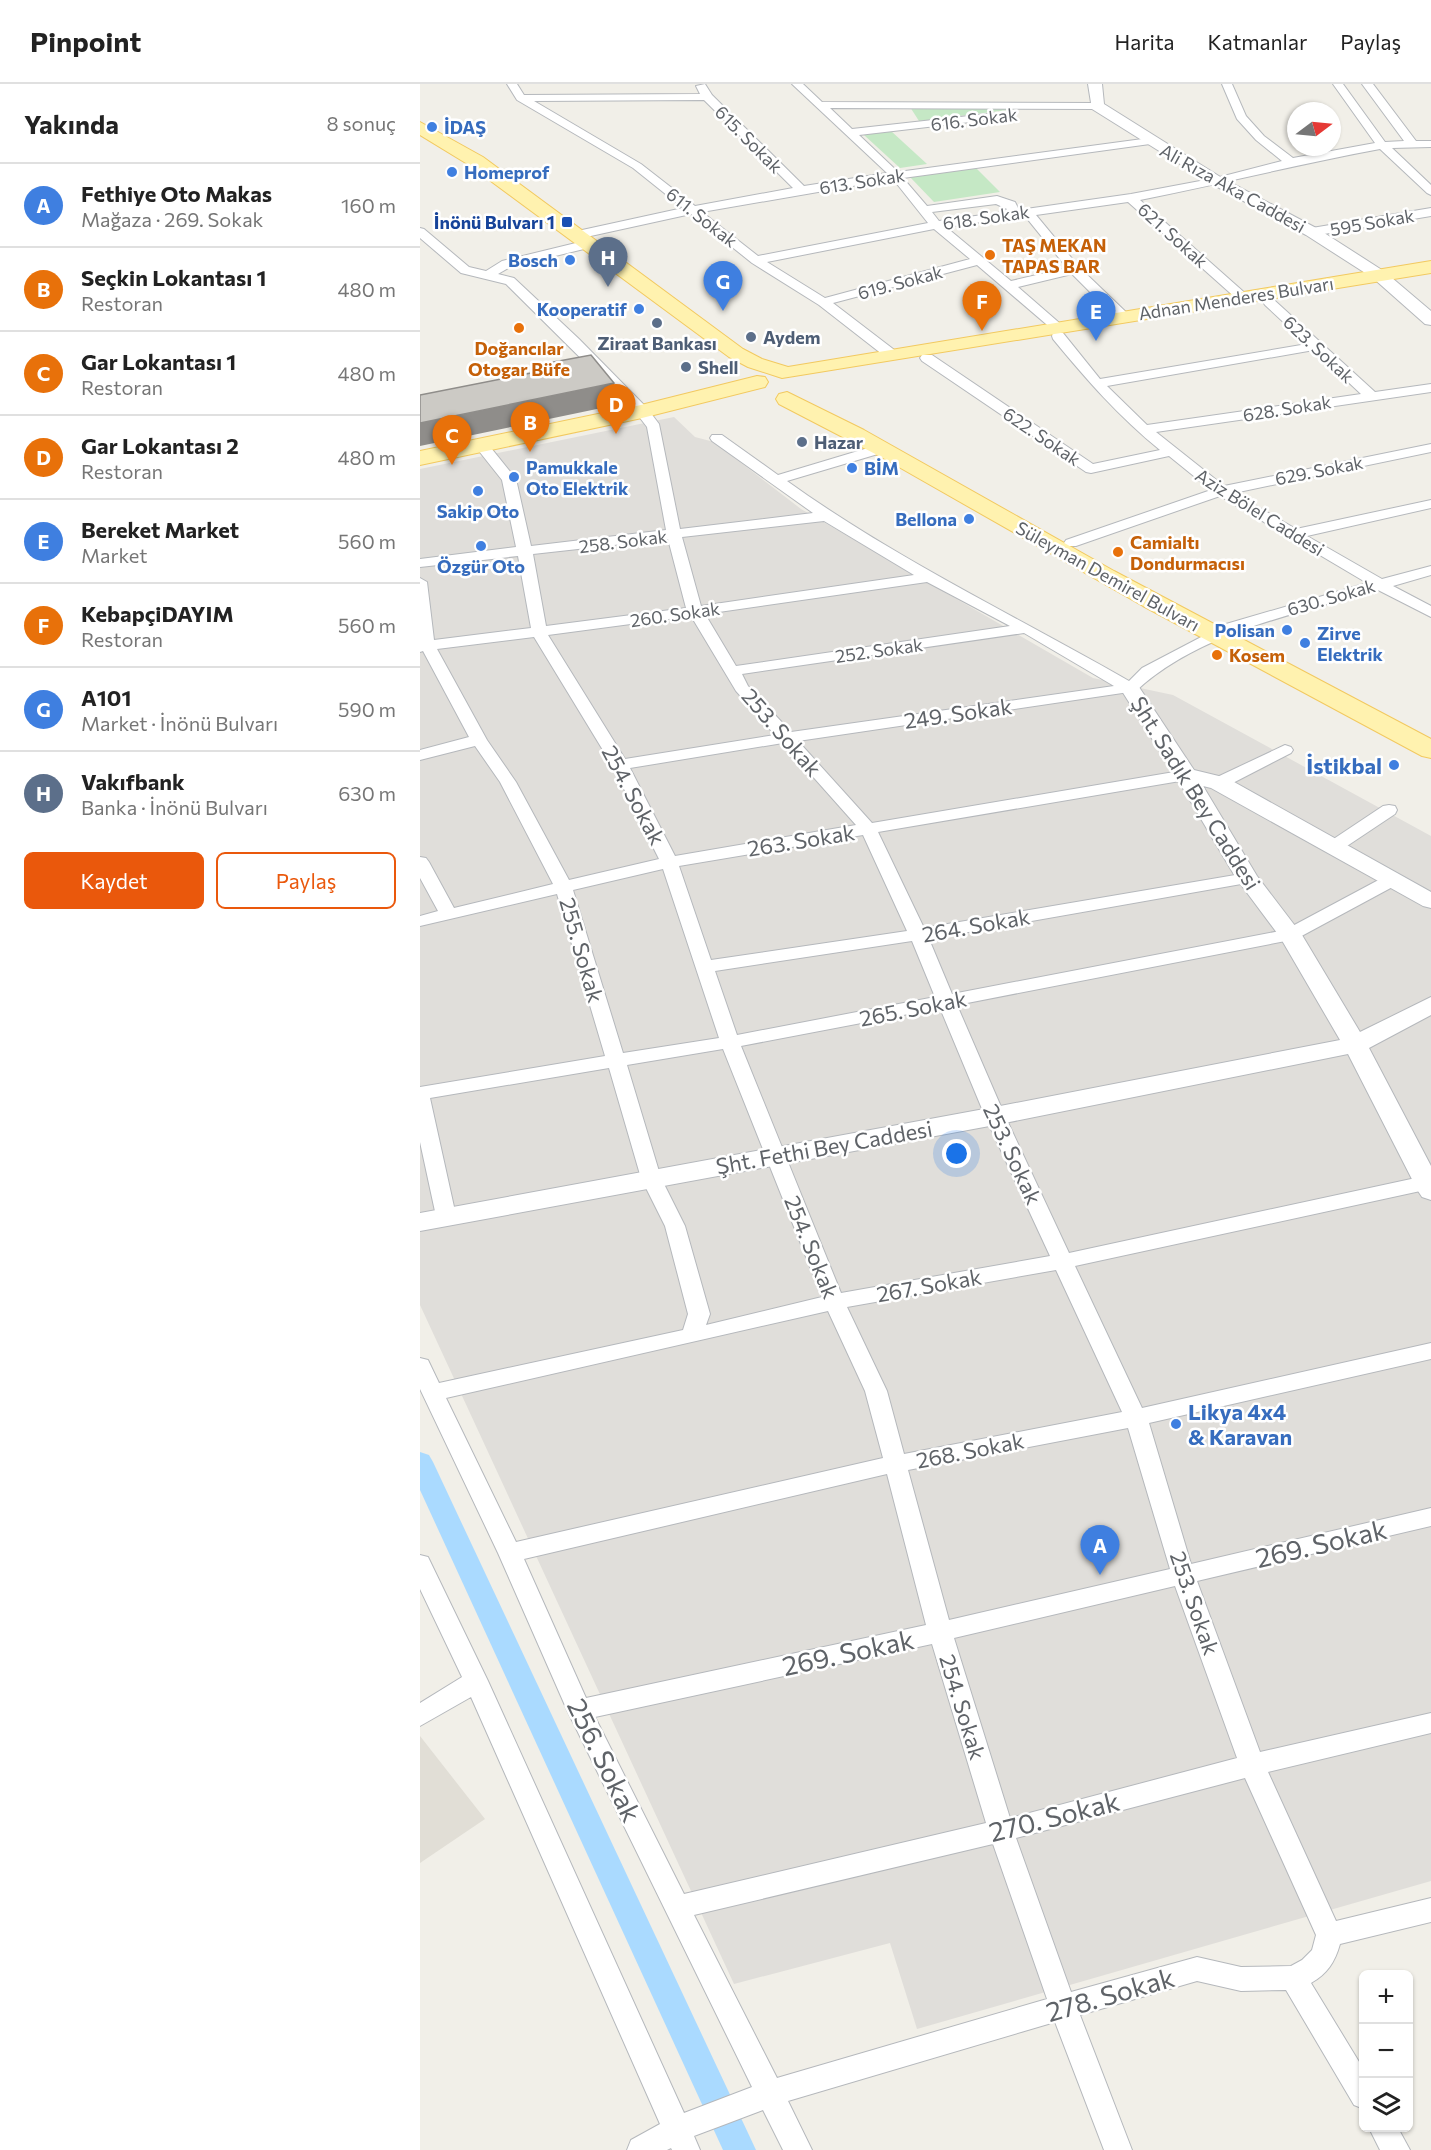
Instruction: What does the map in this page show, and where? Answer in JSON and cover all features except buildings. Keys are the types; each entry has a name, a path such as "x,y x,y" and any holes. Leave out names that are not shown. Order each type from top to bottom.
{"main road":[{"path":"420,127 476,161 677,317 757,381 755,386 758,391 782,398"},
{"path":"420,138 461,161 545,215"},
{"path":"578,240 736,353 755,363 809,377 813,387"},
{"name":"Adnan Menderes Bulvarı","path":"642,411 757,381 772,373 1269,302 1431,267"},
{"name":"Adnan Menderes Bulvarı","path":"642,411 798,397 813,387 861,370 1123,317 1242,297 1384,278 1431,276"},
{"name":"Süleyman Demirel Bulvarı","path":"813,387 1071,543 1207,616 1223,631 1431,735"},
{"name":"Süleyman Demirel Bulvarı","path":"782,398 812,409 1223,631 1431,750"},
{"path":"420,458 642,411"}],"street":[{"path":"512,84 520,98 707,97"},
{"name":"615. Sokak","path":"699,84 707,97 802,191"},
{"name":"Aziz Bölel Caddesi","path":"797,84 895,175 936,225 1010,285 1058,331 1097,384 1169,452 1221,490 1377,583 1431,612"},
{"path":"819,105 1097,106 1095,84"},
{"path":"1227,84 1241,117 1260,138 1291,162"},
{"path":"1338,84 1382,146 1430,190"},
{"path":"1367,84 1413,145"},
{"name":"611. Sokak","path":"520,98 637,166 756,260 823,302 891,355"},
{"path":"904,105 919,125"},
{"name":"616. Sokak","path":"851,133 1097,106"},
{"name":"Ali Rıza Aka Caddesi","path":"1097,106 1150,141 1217,181 1312,232 1384,278 1431,320"},
{"name":"613. Sokak","path":"487,276 506,264 578,240 693,209 895,175 1150,141"},
{"name":"618. Sokak","path":"756,260 936,225 1131,198 1217,181 1291,162 1382,146 1431,144"},
{"name":"621. Sokak","path":"1131,198 1242,297"},
{"path":"924,210 997,200 1011,205 1013,210 1010,214"},
{"path":"1027,211 1074,270 1123,317"},
{"name":"595 Sokak","path":"1312,232 1431,212"},
{"name":"253. Sokak","path":"420,232 465,270 510,281 642,411 654,427 674,535 694,611 742,688 869,830 918,935 995,1116 1136,1418 1184,1575 1252,1765 1329,1935"},
{"name":"619. Sokak","path":"823,302 978,261"},
{"path":"1010,285 1074,270"},
{"name":"623. Sokak","path":"1269,302 1370,395"},
{"path":"1097,384 1316,346"},
{"name":"622. Sokak","path":"927,358 1091,469 1169,452"},
{"name":"628. Sokak","path":"1144,430 1370,395 1429,390"},
{"name":"Şht. Sadık Bey Caddesi","path":"717,438 826,516 929,577 1026,628 1130,688 1247,878 1290,935 1355,1045 1428,1187"},
{"name":"254. Sokak","path":"482,446 509,479 539,632 620,765 669,861 730,1042 834,1302 876,1391 940,1632 1000,1831 1063,2007 1118,2150"},
{"path":"776,480 883,448"},
{"name":"629. Sokak","path":"1071,543 1221,490 1431,448"},
{"path":"1294,534 1431,504"},
{"name":"258. Sokak","path":"420,563 525,553 826,516"},
{"name":"630. Sokak","path":"1130,688 1148,671 1223,631 1377,583 1431,570"},
{"name":"260. Sokak","path":"424,646 694,611 929,577"},
{"name":"255. Sokak","path":"420,582 424,646 479,740 508,782 564,888 651,1178 675,1226 699,1314 692,1336"},
{"name":"252. Sokak","path":"733,671 1026,628"},
{"name":"249. Sokak","path":"620,765 786,738 1130,688"},
{"path":"420,755 479,740"},
{"path":"1220,783 1285,750"},
{"path":"1186,776 1220,783 1431,901"},
{"name":"263. Sokak","path":"420,921 669,861 869,830 1186,776"},
{"path":"1335,846 1389,810"},
{"path":"420,862 449,915"},
{"name":"264. Sokak","path":"704,967 918,935 1247,878"},
{"name":"265. Sokak","path":"420,1095 730,1042 1290,935 1392,880"},
{"name":"Şht. Fethi Bey Caddesi","path":"420,1222 995,1116 1355,1045 1431,1005"},
{"path":"420,1095 446,1216"},
{"name":"267. Sokak","path":"433,1393 834,1302 1064,1261 1428,1187"},
{"name":"268. Sokak","path":"510,1553 894,1464 1136,1418 1431,1351"},
{"name":"256. Sokak","path":"420,1366 510,1553 579,1710 677,1908 760,2098 798,2150"},
{"name":"269. Sokak","path":"579,1710 940,1632 1431,1517"},
{"path":"420,1564 686,2134"},
{"path":"420,1716 476,1680"},
{"name":"270. Sokak","path":"677,1908 1000,1831 1252,1765 1431,1723"},
{"path":"1359,2088 1293,1978 1311,1969 1323,1956 1329,1935 1431,1910"},
{"name":"278. Sokak","path":"641,2150 686,2134 760,2098 1063,2007 1197,1970 1241,1979 1293,1978"},
{"path":"1386,2132 1396,2150"}],"shaded area":[{"path":"674,417 695,437 714,442 801,509 1093,678 1173,695 1431,836 1431,1881 917,2029 890,1943 734,1984 420,1305 420,469"},
{"path":"420,1736 485,1819 420,1863"}],"green space":[{"path":"910,107 1024,108 919,121"},
{"path":"891,131 927,164 900,168 864,135"},
{"path":"975,167 1000,192 934,202 910,177"}],"waterway":[{"path":"420,1462 740,2150"}],"place":[{"name":"İDAŞ","path":"432,127"},
{"name":"Homeprof","path":"452,172"},
{"name":"İnönü Bulvarı 1","path":"567,222"},
{"name":"TAŞ MEKAN TAPAS BAR","path":"990,255"},
{"name":"Bosch","path":"570,260"},
{"name":"Vakıfbank","path":"608,287"},
{"name":"Kooperatif","path":"639,309"},
{"name":"A101","path":"723,311"},
{"name":"Ziraat Bankası","path":"657,323"},
{"name":"Doğancılar Otogar Büfe","path":"519,328"},
{"name":"KebapçiDAYIM","path":"982,331"},
{"name":"Aydem","path":"751,337"},
{"name":"Bereket Market","path":"1096,341"},
{"name":"Shell","path":"686,367"},
{"name":"Gar Lokantası 2","path":"616,434"},
{"name":"Hazar","path":"802,442"},
{"name":"Seçkin Lokantası 1","path":"530,452"},
{"name":"Gar Lokantası 1","path":"452,465"},
{"name":"BİM","path":"852,468"},
{"name":"Pamukkale Oto Elektrik","path":"514,477"},
{"name":"Sakip Oto","path":"478,491"},
{"name":"Bellona","path":"969,519"},
{"name":"Özgür Oto","path":"481,546"},
{"name":"Camialtı Dondurmacısı","path":"1118,552"},
{"name":"Polisan","path":"1287,630"},
{"name":"Zirve Elektrik","path":"1305,643"},
{"name":"Kosem","path":"1217,655"},
{"name":"İstikbal","path":"1394,765"},
{"name":"Likya 4x4 & Karavan","path":"1176,1424"},
{"name":"Fethiye Oto Makas","path":"1100,1575"}]}
